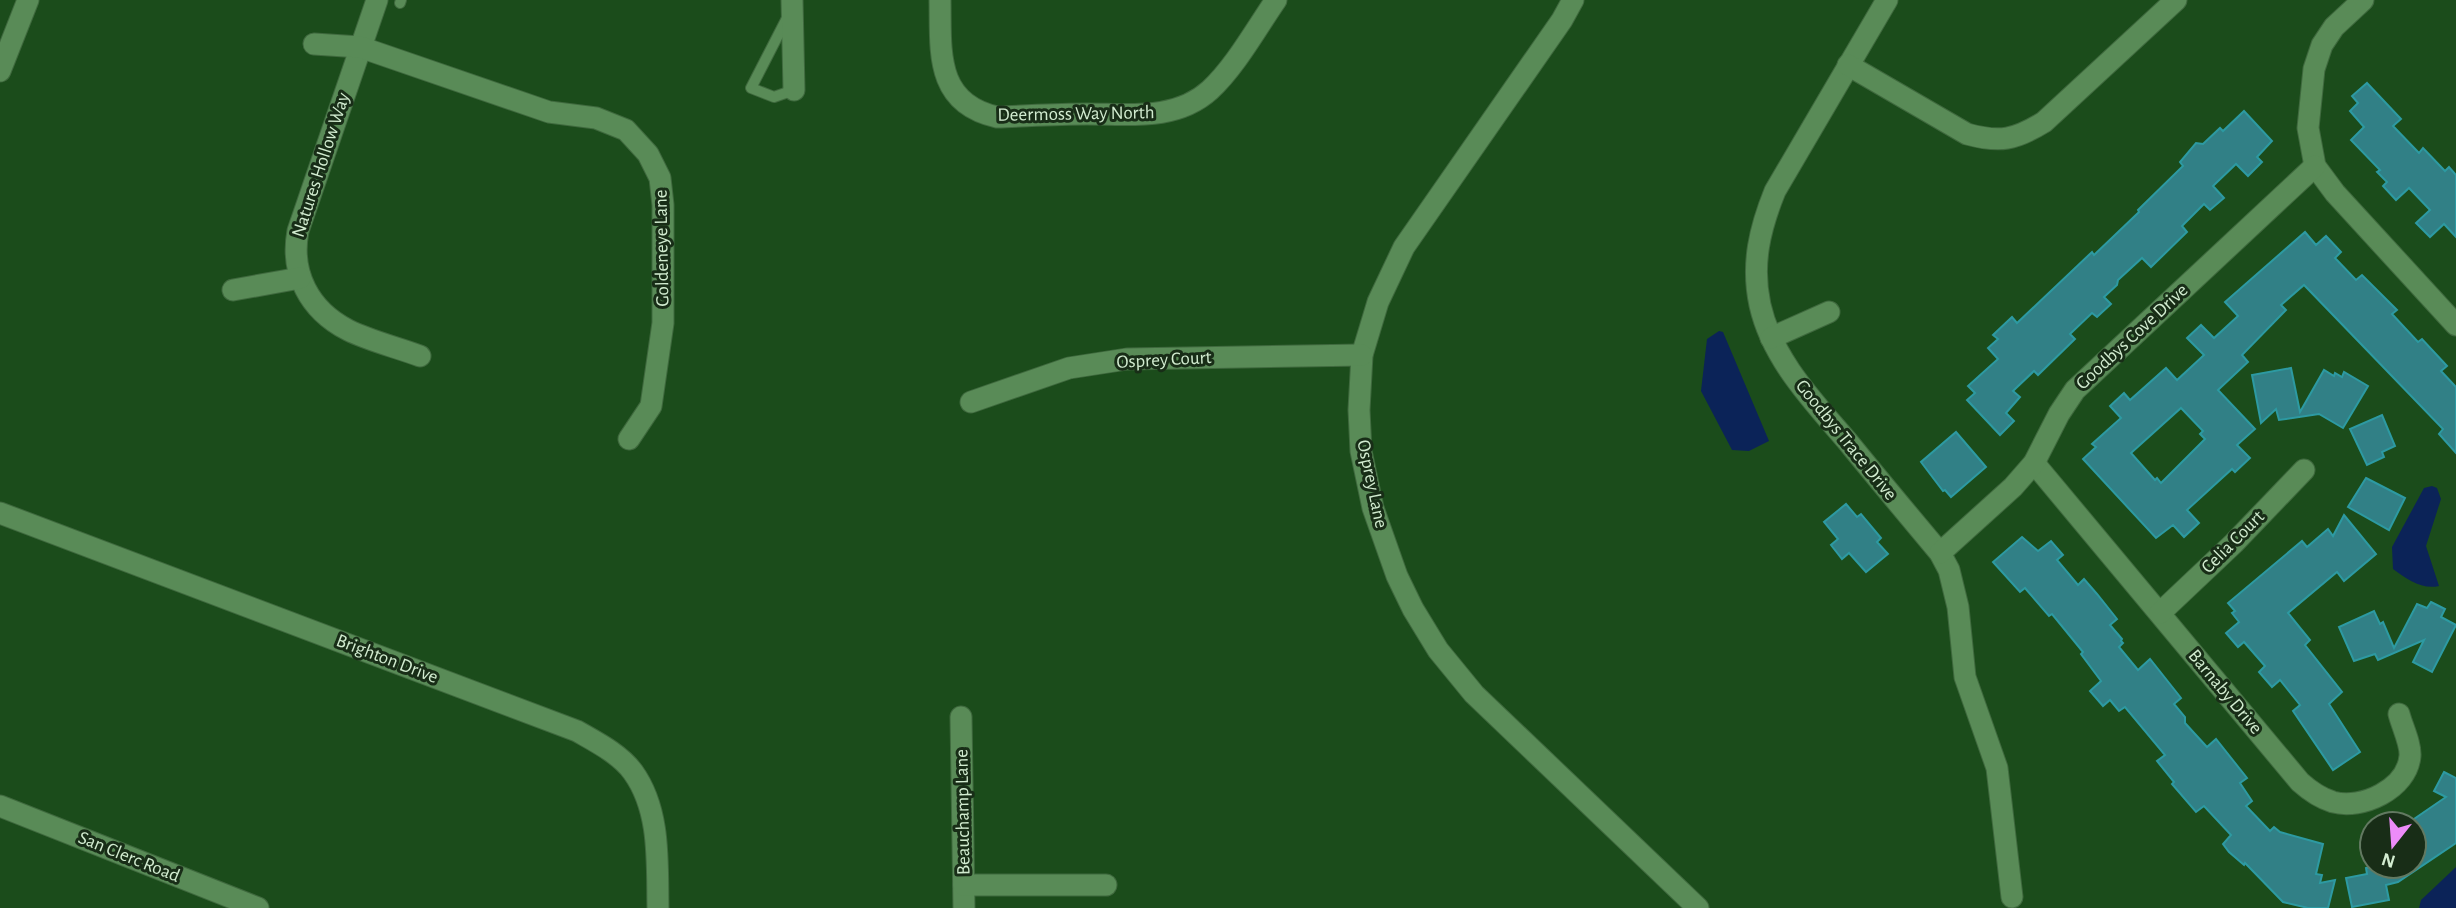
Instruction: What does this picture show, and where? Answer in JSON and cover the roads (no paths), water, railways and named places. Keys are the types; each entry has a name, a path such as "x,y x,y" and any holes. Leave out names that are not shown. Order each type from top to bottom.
{"street":[{"path":"0,71 28,0"},
{"name":"Natures Hollow Way","path":"377,0 298,230 296,264 300,278 315,303 335,322 349,330 420,356"},
{"name":"Deermoss Way North","path":"940,0 941,62 949,82 967,104 997,117 1088,114 1137,116 1172,111 1209,91 1222,78 1276,0"},
{"name":"Osprey Lane","path":"1573,0 1562,20 1404,247 1378,302 1362,355 1359,410 1361,452 1373,508 1397,576 1438,650 1474,694 1698,908"},
{"name":"Goodbys Trace Drive","path":"1887,0 1775,191 1761,225 1755,259 1759,304 1771,338 1795,379 1940,553 1949,570 1958,607 1965,677 1997,768 2012,897"},
{"path":"1848,65 1967,134 1986,139 2007,140 2024,135 2044,122 2176,0"},
{"path":"2363,0 2334,27 2322,45 2315,69 2308,128 2315,166 2335,193 2456,325"},
{"path":"792,3 794,90"},
{"name":"Goldeneye Lane","path":"314,44 360,47 549,113 596,118 626,130 648,154 660,178 663,205 663,323 651,406 629,439"},
{"name":"Goodbys Cove Drive","path":"1940,553 2013,487 2034,463 2059,414 2075,390 2315,166"},
{"path":"233,290 300,278"},
{"path":"1771,338 1829,312"},
{"name":"Osprey Court","path":"971,402 1069,369 1127,359 1362,355"},
{"name":"Barnaby Drive","path":"2034,463 2300,782 2315,794 2334,802 2353,803 2376,797 2392,786 2405,772 2410,755 2399,714"},
{"name":"Celia Court","path":"2160,613 2234,543 2304,470"},
{"name":"Brighton Drive","path":"0,513 577,731 604,746 633,772 651,809 656,839 658,908"},
{"name":"Beauchamp Lane","path":"961,716 964,908"},
{"name":"San Clerc Road","path":"0,806 258,908"},
{"path":"964,885 1106,885"}],"lane":[{"path":"792,3 751,88 774,97 794,90"}],"water":[{"path":"1719,331 1723,332 1769,441 1749,451 1732,450 1701,391 1707,339"},
{"path":"2424,488 2437,488 2441,499 2426,546 2439,586 2433,587 2415,583 2393,569 2392,547"},
{"path":"2456,867 2456,908 2419,908 2421,900"}]}
